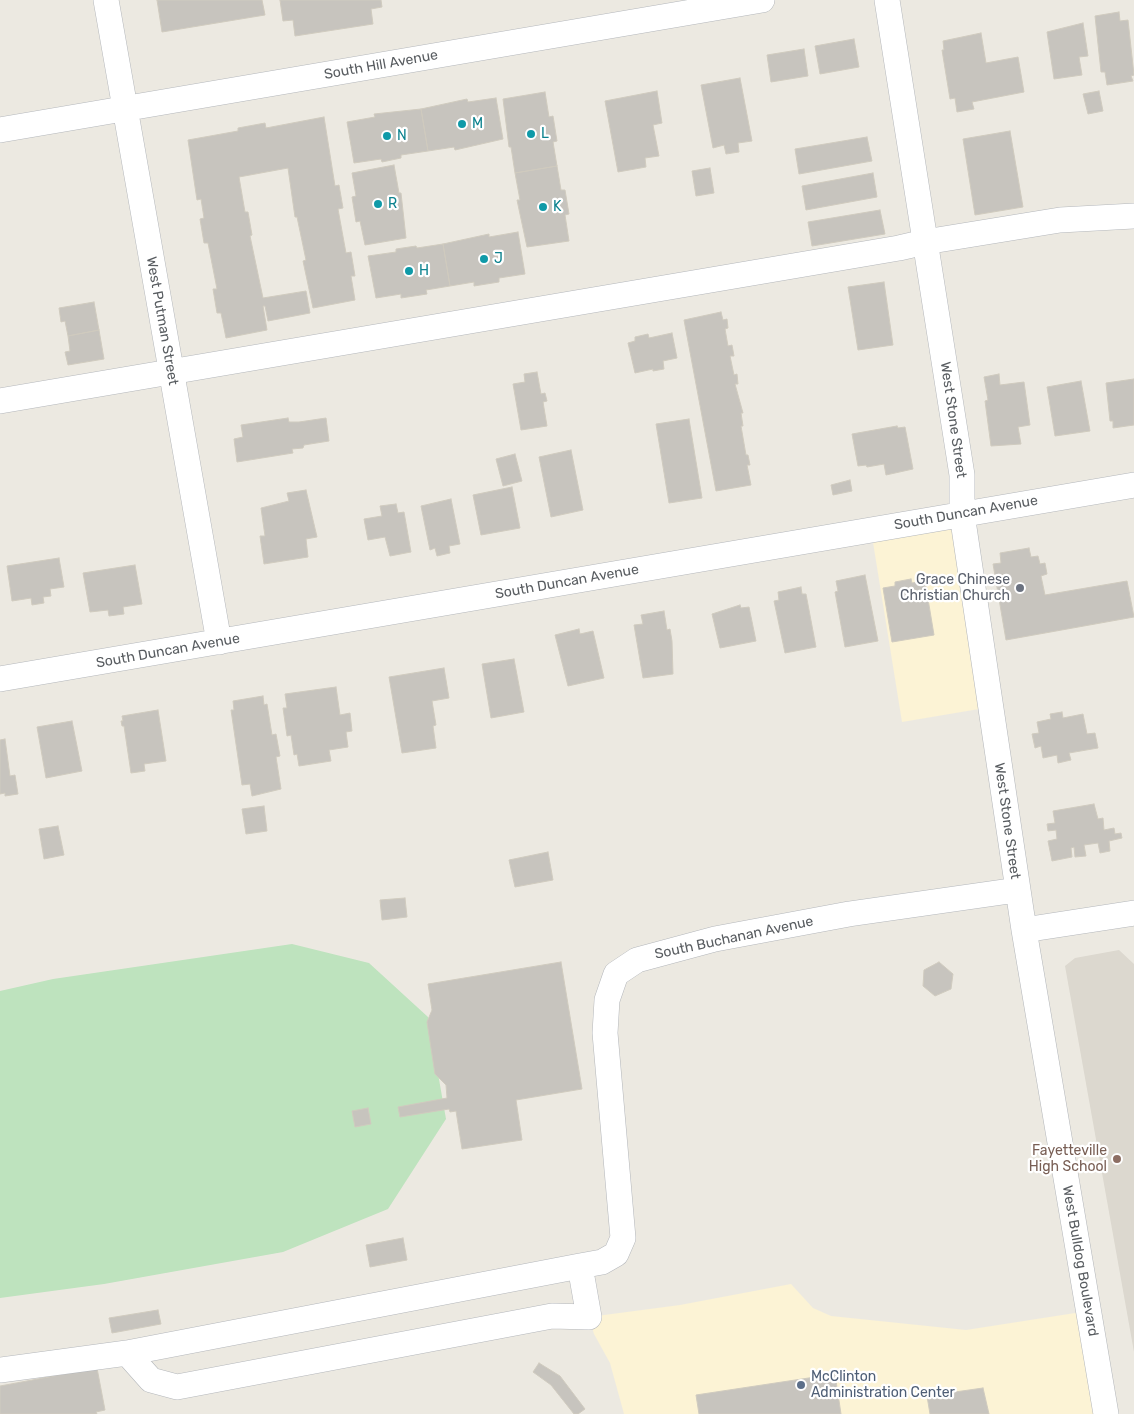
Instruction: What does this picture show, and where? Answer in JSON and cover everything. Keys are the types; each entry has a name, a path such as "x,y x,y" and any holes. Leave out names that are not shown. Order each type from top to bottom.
{"street":[{"name":"West Putman Street","path":"106,0 219,642"},
{"name":"South Hill Avenue","path":"0,130 762,0"},
{"name":"West Stone Street","path":"886,0 962,475 962,514 1024,930"},
{"path":"0,401 880,252 925,242 1060,220 1134,216"},
{"name":"South Duncan Avenue","path":"0,679 1134,485"},
{"name":"South Buchanan Avenue","path":"0,1370 127,1353 602,1262 616,1254 623,1238 605,1034 607,1000 616,974 636,960 716,939 849,914 1017,890"},
{"path":"1024,930 1134,913"},
{"name":"West Bulldog Boulevard","path":"1024,930 1106,1414"},
{"path":"127,1353 151,1380 177,1387 552,1316 589,1317 580,1266"}],"shaded area":[{"path":"962,514 991,707 902,722 871,530"},
{"name":"Fayetteville High School","path":"1119,950 1134,964 1134,1352 1065,966 1075,958"},
{"path":"791,1284 813,1308 831,1316 966,1330 1088,1311 1106,1414 624,1414 610,1363 594,1334 589,1317 680,1305"}],"green space":[{"path":"292,944 369,963 428,1017 446,1119 388,1209 283,1252 104,1284 0,1298 0,991 53,979"}],"building":[{"path":"157,0 262,0 265,15 162,32"},
{"path":"280,0 381,0 382,7 371,9 373,24 295,36 293,20 283,21"},
{"path":"1119,12 1120,21 1128,20 1134,75 1131,76 1133,81 1107,85 1105,72 1101,72 1095,16"},
{"path":"1083,23 1088,56 1079,57 1082,75 1054,79 1047,32"},
{"path":"981,33 986,63 1018,57 1024,92 972,102 974,109 957,112 955,98 950,99 942,50 944,50 943,41"},
{"path":"854,39 859,67 820,74 815,46"},
{"path":"804,49 808,76 771,82 767,55"},
{"path":"740,78 752,141 738,143 739,152 726,154 724,145 713,148 701,85"},
{"path":"657,91 662,123 653,125 659,156 645,158 646,167 618,172 605,101"},
{"path":"1099,91 1103,111 1088,114 1083,94"},
{"name":"L","path":"545,92 549,117 553,116 557,141 553,142 557,166 515,173 511,147 509,147 503,99"},
{"name":"M","path":"496,98 503,139 455,150 454,147 428,151 421,109 467,99 468,102"},
{"name":"N","path":"421,109 428,151 401,155 401,158 382,162 381,159 354,163 347,122 375,117 374,114"},
{"path":"324,117 335,186 339,185 343,208 338,209 346,253 351,252 355,276 351,276 355,300 313,308 303,261 306,260 297,217 295,217 288,168 239,177 245,212 248,212 252,235 250,236 263,298 306,291 310,313 268,321 265,306 263,306 267,330 226,338 221,313 217,313 213,289 217,289 208,243 204,243 200,219 204,218 201,199 197,200 188,140 238,131 238,128 265,123 266,128"},
{"path":"1010,131 1023,207 975,215 963,139"},
{"path":"867,137 872,161 799,174 795,149"},
{"name":"R","path":"394,165 399,193 401,193 406,238 365,245 360,221 356,222 352,197 356,196 352,173"},
{"name":"K","path":"557,166 561,190 565,190 569,214 565,215 569,241 527,247 517,200 520,200 515,173"},
{"path":"710,168 714,193 696,196 692,171"},
{"path":"873,173 877,197 806,210 802,186"},
{"path":"880,210 885,234 812,246 808,222"},
{"name":"J","path":"518,232 525,274 499,278 499,282 474,286 474,282 450,286 443,244 489,234 489,237"},
{"name":"H","path":"443,244 450,286 426,290 427,294 401,298 401,294 376,298 368,256 396,252 396,249"},
{"path":"884,282 893,345 858,350 848,287"},
{"path":"94,302 99,330 68,336 65,321 61,322 59,308"},
{"path":"721,312 723,320 727,319 728,328 725,329 728,346 732,345 734,356 730,356 734,375 737,374 738,384 735,384 743,413 741,413 743,426 741,426 746,455 748,455 750,465 747,465 751,485 716,491 684,320"},
{"path":"99,330 104,359 68,365 65,352 70,351 68,336"},
{"path":"672,333 677,358 663,361 664,369 653,371 653,369 635,373 628,343 635,341 635,337 648,334 649,338"},
{"path":"537,372 541,394 545,393 547,401 543,402 547,426 521,430 513,384 525,382 524,374"},
{"path":"999,374 1000,385 1024,382 1030,425 1018,427 1021,444 991,446 985,401 988,400 984,377"},
{"path":"1134,379 1134,425 1113,428 1113,421 1110,421 1106,383"},
{"path":"1081,381 1090,431 1055,436 1047,387"},
{"path":"288,418 289,422 299,422 326,418 329,441 292,449 293,453 237,462 234,439 243,437 241,425"},
{"path":"689,419 702,498 669,503 656,424"},
{"path":"897,426 898,428 905,427 913,469 886,475 884,464 867,467 866,465 858,466 852,434"},
{"path":"571,450 583,510 551,517 539,457"},
{"path":"515,454 522,481 503,486 496,459"},
{"path":"850,480 852,491 833,495 831,485"},
{"path":"512,487 520,528 481,535 473,495"},
{"path":"306,490 317,537 306,539 308,557 264,564 260,536 265,536 261,508 289,501 287,493"},
{"path":"451,499 460,544 449,546 450,553 437,556 435,548 430,550 421,506"},
{"path":"396,504 398,513 404,512 411,552 390,556 385,537 368,540 364,519 382,516 380,506"},
{"name":"Grace Chinese Christian Church","path":"1029,548 1031,557 1038,556 1040,564 1045,563 1047,574 1041,576 1045,595 1127,581 1134,617 1006,640 993,564 1001,563 1000,553"},
{"path":"59,558 64,587 50,589 51,596 43,597 44,603 32,605 31,598 12,601 7,566"},
{"path":"135,565 142,604 123,607 124,614 109,616 108,610 90,612 83,573"},
{"path":"865,575 878,641 845,647 835,592 838,591 836,581"},
{"path":"911,579 912,583 925,581 934,635 892,642 883,588 895,586 895,582"},
{"path":"801,587 802,594 806,594 816,647 785,653 774,601 779,600 778,592"},
{"path":"740,605 741,608 749,607 756,641 720,648 712,614"},
{"path":"664,611 667,630 670,629 672,641 673,674 643,678 634,625 643,624 641,615"},
{"path":"579,629 580,634 593,631 604,678 568,686 555,635"},
{"path":"514,659 524,712 491,718 482,664"},
{"path":"444,668 449,698 432,701 436,725 433,726 436,748 402,753 389,677"},
{"path":"336,687 340,715 350,713 352,731 346,732 348,747 329,750 331,761 299,766 297,754 294,755 291,735 287,736 283,708 287,708 285,694"},
{"path":"263,696 264,705 267,704 272,735 276,734 280,756 276,757 281,789 252,796 250,784 242,785 231,710 234,710 233,701"},
{"path":"158,710 166,761 144,764 145,771 131,773 124,726 122,726 121,721 123,721 122,716"},
{"path":"1062,712 1063,718 1083,714 1087,734 1095,733 1098,748 1069,753 1071,760 1058,763 1057,755 1043,758 1041,746 1035,748 1032,734 1039,733 1037,722 1051,719 1050,714"},
{"path":"72,721 82,771 46,778 37,727"},
{"path":"5,739 10,776 15,775 18,794 5,796 5,793 0,794 0,740"},
{"path":"1094,804 1098,819 1103,818 1104,830 1114,828 1115,834 1121,833 1122,838 1109,841 1110,851 1100,853 1098,843 1084,845 1086,856 1075,857 1074,847 1071,848 1072,857 1052,861 1048,841 1057,839 1056,830 1048,831 1047,824 1055,823 1053,811"},
{"path":"264,806 267,831 246,834 242,809"},
{"path":"58,826 64,855 44,859 39,829"},
{"path":"548,852 553,880 515,887 509,860"},
{"path":"405,898 407,917 382,920 380,900"},
{"path":"561,962 582,1089 516,1100 522,1140 462,1149 456,1111 450,1112 449,1109 400,1117 398,1107 447,1098 446,1085 435,1074 427,1022 432,1010 428,984"},
{"path":"939,962 953,974 951,989 935,996 923,986 924,970"},
{"path":"368,1108 371,1124 355,1127 352,1111"},
{"path":"403,1238 407,1260 370,1267 366,1245"},
{"path":"158,1310 161,1324 112,1333 109,1318"},
{"path":"539,1363 560,1376 585,1409 578,1414 574,1414 551,1385 533,1372"},
{"path":"97,1368 105,1410 96,1412 97,1414 0,1414 0,1386"},
{"name":"McClinton Administration Center","path":"835,1374 841,1414 699,1414 696,1395"},
{"path":"983,1388 989,1414 930,1414 927,1396"}],"place":[{"name":"M","path":"462,124"},
{"name":"L","path":"531,134"},
{"name":"N","path":"387,136"},
{"name":"R","path":"378,204"},
{"name":"K","path":"543,207"},
{"name":"J","path":"484,259"},
{"name":"H","path":"409,271"},
{"name":"Grace Chinese Christian Church","path":"1020,588"},
{"name":"Fayetteville High School","path":"1117,1159"},
{"name":"McClinton Administration Center","path":"801,1385"}]}
